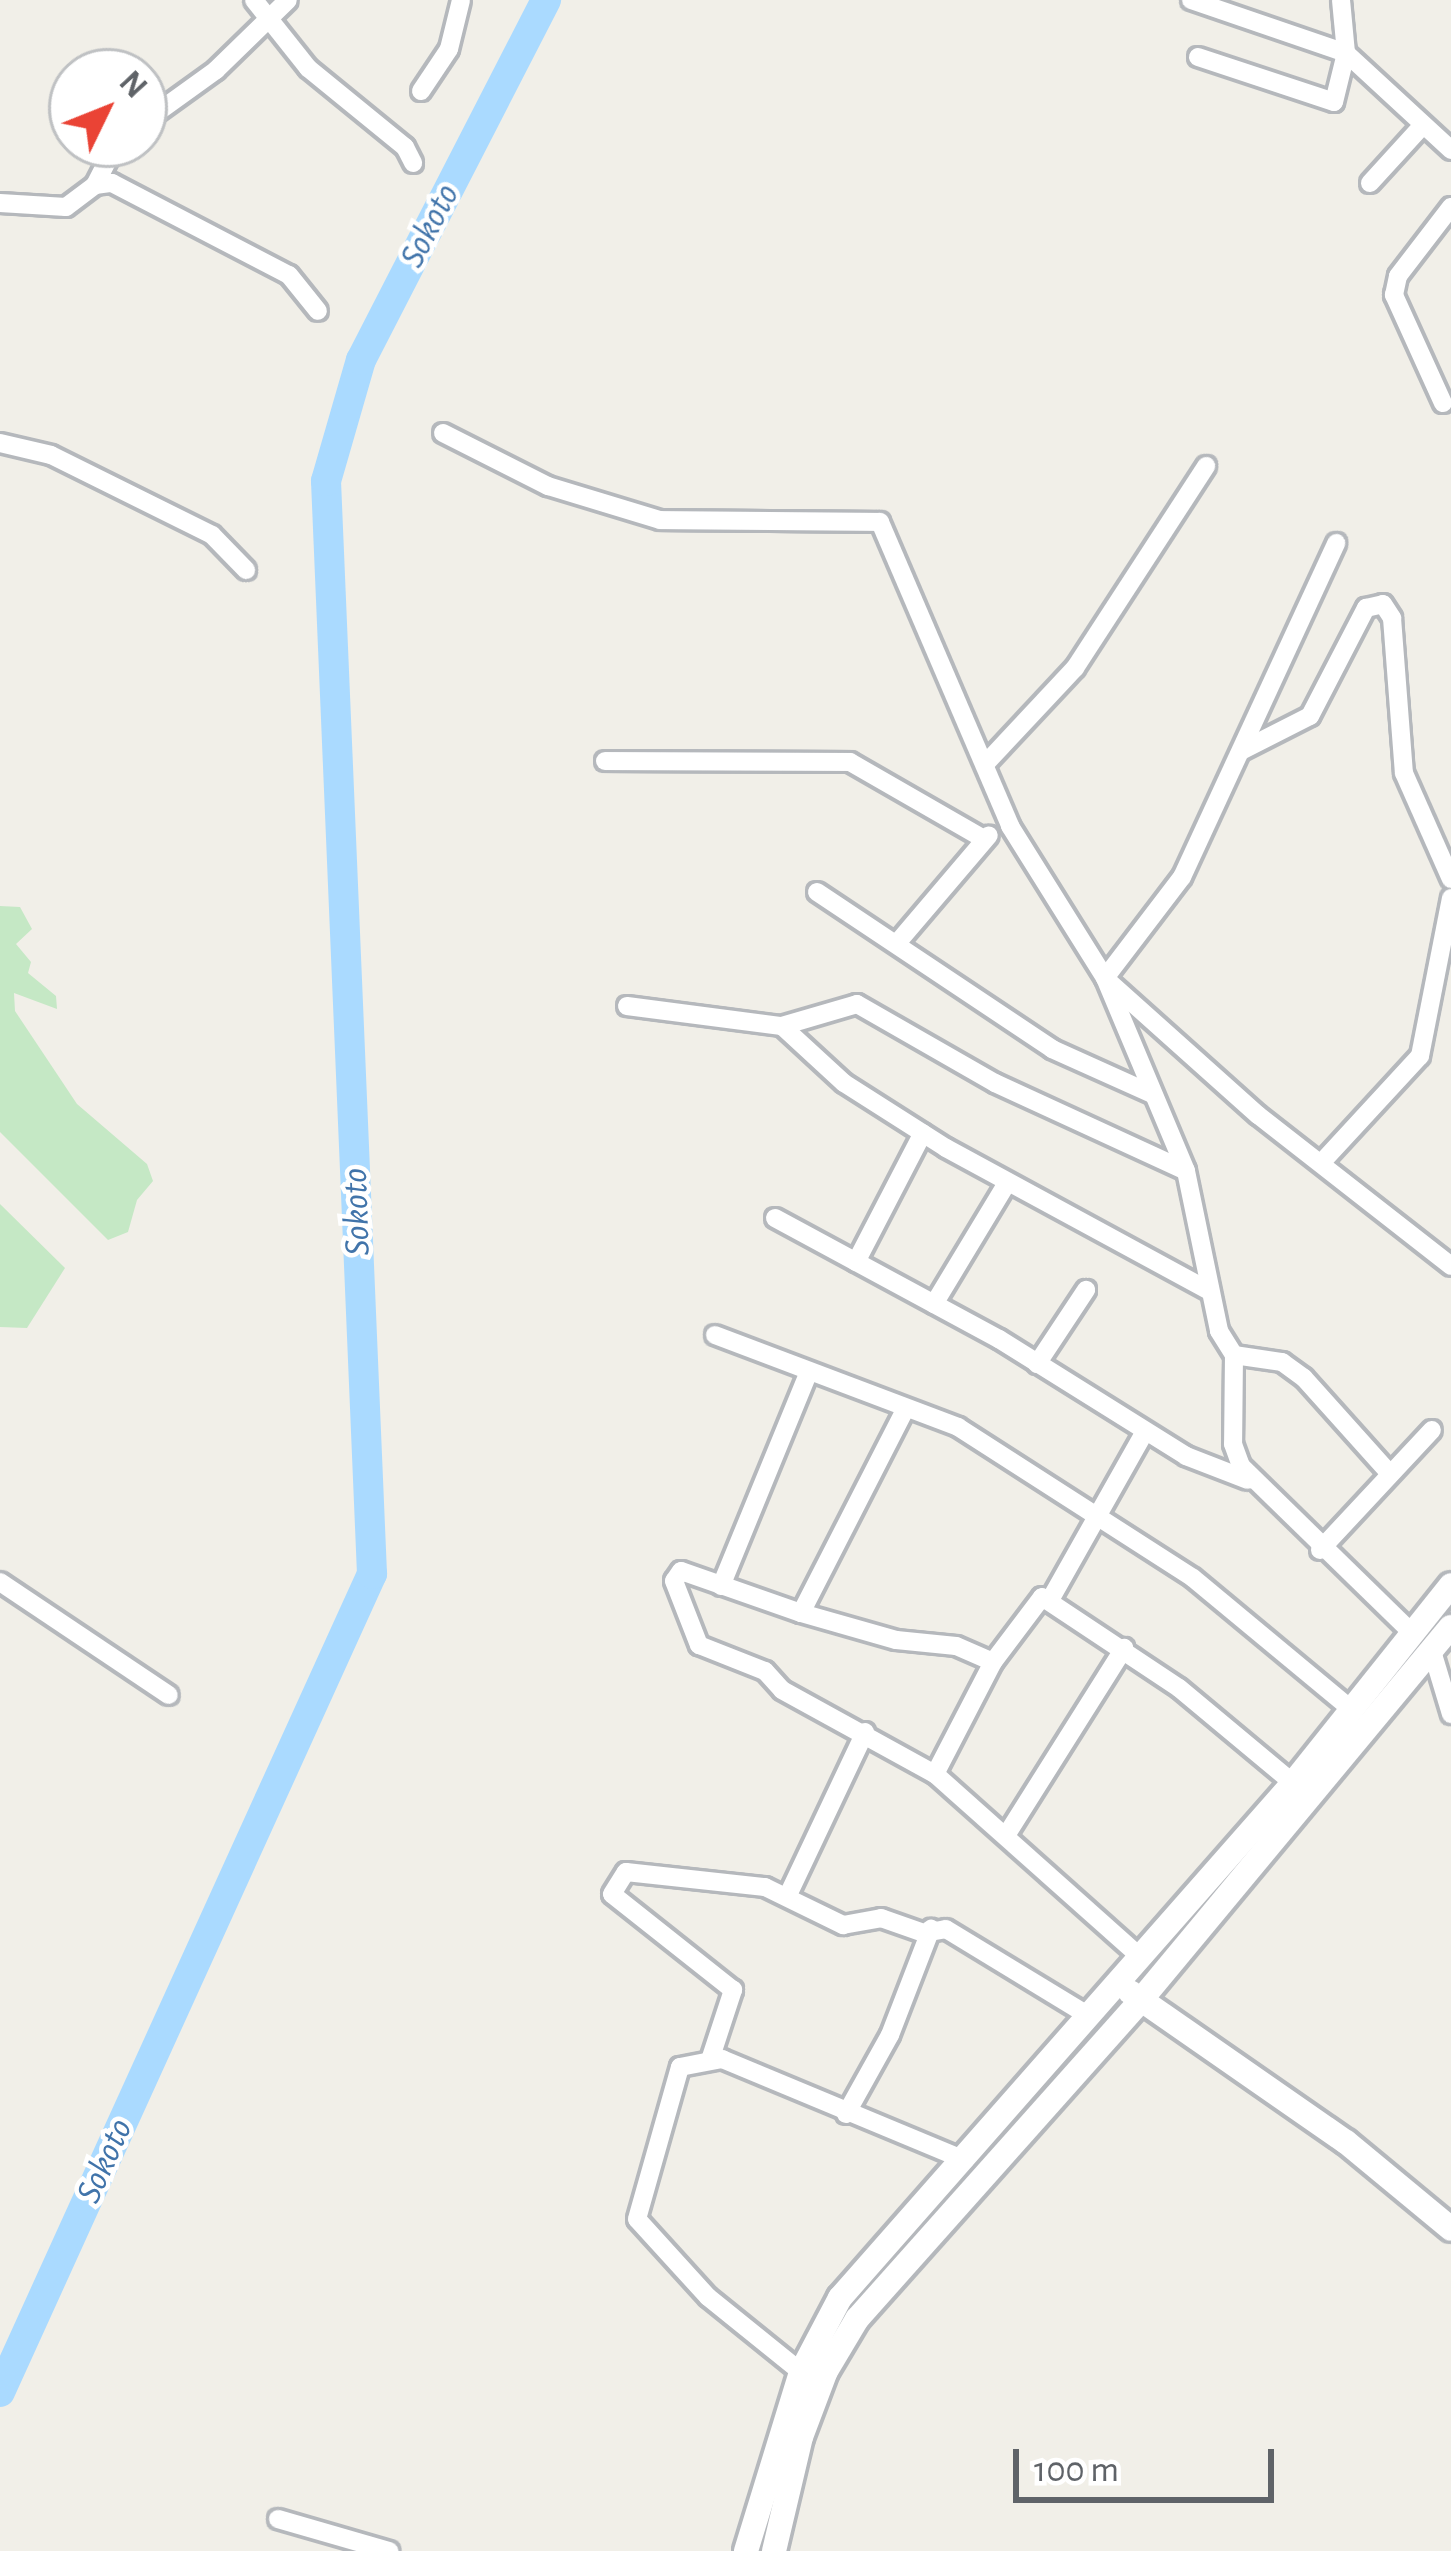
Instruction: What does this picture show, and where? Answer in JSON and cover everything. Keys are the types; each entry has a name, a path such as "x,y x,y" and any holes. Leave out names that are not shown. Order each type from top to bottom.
{"street":[{"path":"254,0 308,68 405,147 413,163"},
{"path":"168,105 216,70 288,0"},
{"path":"421,91 449,49 461,0"},
{"path":"1190,0 1346,53 1422,126 1448,141"},
{"path":"1198,57 1324,105 1337,98 1346,53 1341,0"},
{"path":"1370,183 1422,126"},
{"path":"0,203 66,208 95,185 104,168"},
{"path":"95,185 112,183 289,275 318,311"},
{"path":"1451,207 1398,276 1394,295 1443,403 1451,392"},
{"path":"443,433 548,486 660,520 880,522 907,597 987,762 1010,826 1105,978 1186,1171 1209,1292 1234,1355 1233,1444 1248,1480"},
{"path":"0,443 51,455 212,535 246,570"},
{"path":"987,762 1075,668 1206,466"},
{"path":"1105,978 1182,877 1336,542"},
{"path":"1243,750 1310,716 1366,608 1383,604 1392,618 1404,772 1451,879"},
{"path":"604,761 850,762 982,838"},
{"path":"898,942 982,838 1010,826"},
{"path":"817,892 1052,1049 1152,1094"},
{"path":"1323,1161 1420,1057 1451,898"},
{"path":"1105,978 1258,1115 1323,1161 1451,1267"},
{"path":"627,1006 782,1026 857,1004 995,1083 1186,1171"},
{"path":"782,1026 844,1084 1007,1183 1209,1292"},
{"path":"856,1262 923,1133"},
{"path":"934,1304 1007,1183"},
{"path":"775,1218 1037,1364 1144,1433 1248,1480 1422,1642 1451,1714"},
{"path":"1037,1364 1086,1290"},
{"path":"715,1335 958,1427 1193,1578 1351,1708"},
{"path":"1234,1355 1282,1362 1304,1378 1390,1474"},
{"path":"721,1586 809,1371"},
{"path":"801,1613 906,1408"},
{"path":"1320,1550 1432,1430"},
{"path":"1050,1600 1092,1517 1144,1433"},
{"path":"992,1662 956,1646 896,1640 801,1613 681,1571 674,1581 695,1642 765,1671 782,1690 935,1774 1139,1956"},
{"path":"0,1582 169,1695"},
{"path":"774,2551 801,2437 839,2347 1140,2000 1422,1642 1451,1585"},
{"path":"935,1774 992,1662 1036,1599 1050,1600 1124,1648 1293,1783"},
{"path":"746,2551 801,2372 863,2268 965,2160 1293,1783 1351,1708 1422,1642 1451,1627"},
{"path":"1007,1834 1124,1648"},
{"path":"789,1893 865,1732"},
{"path":"711,2056 733,1990 612,1894 613,1884 626,1872 789,1893 843,1925 880,1918 946,1929 1089,2016"},
{"path":"846,2114 890,2035 932,1929"},
{"path":"1119,1983 1346,2142 1451,2229"},
{"path":"801,2372 708,2297 637,2219 670,2086 680,2067 711,2056 965,2160"},
{"path":"278,2519 389,2551"}],"green space":[{"path":"0,906 20,907 32,929 16,944 31,962 28,973 56,996 57,1009 14,993 15,1011 77,1104 147,1164 153,1181 137,1200 128,1232 108,1240 0,1132"},
{"path":"0,1204 65,1268 27,1328 0,1327"}],"waterway":[{"name":"Sokoto","path":"0,2392 372,1574 326,481 361,360 546,0"}]}
